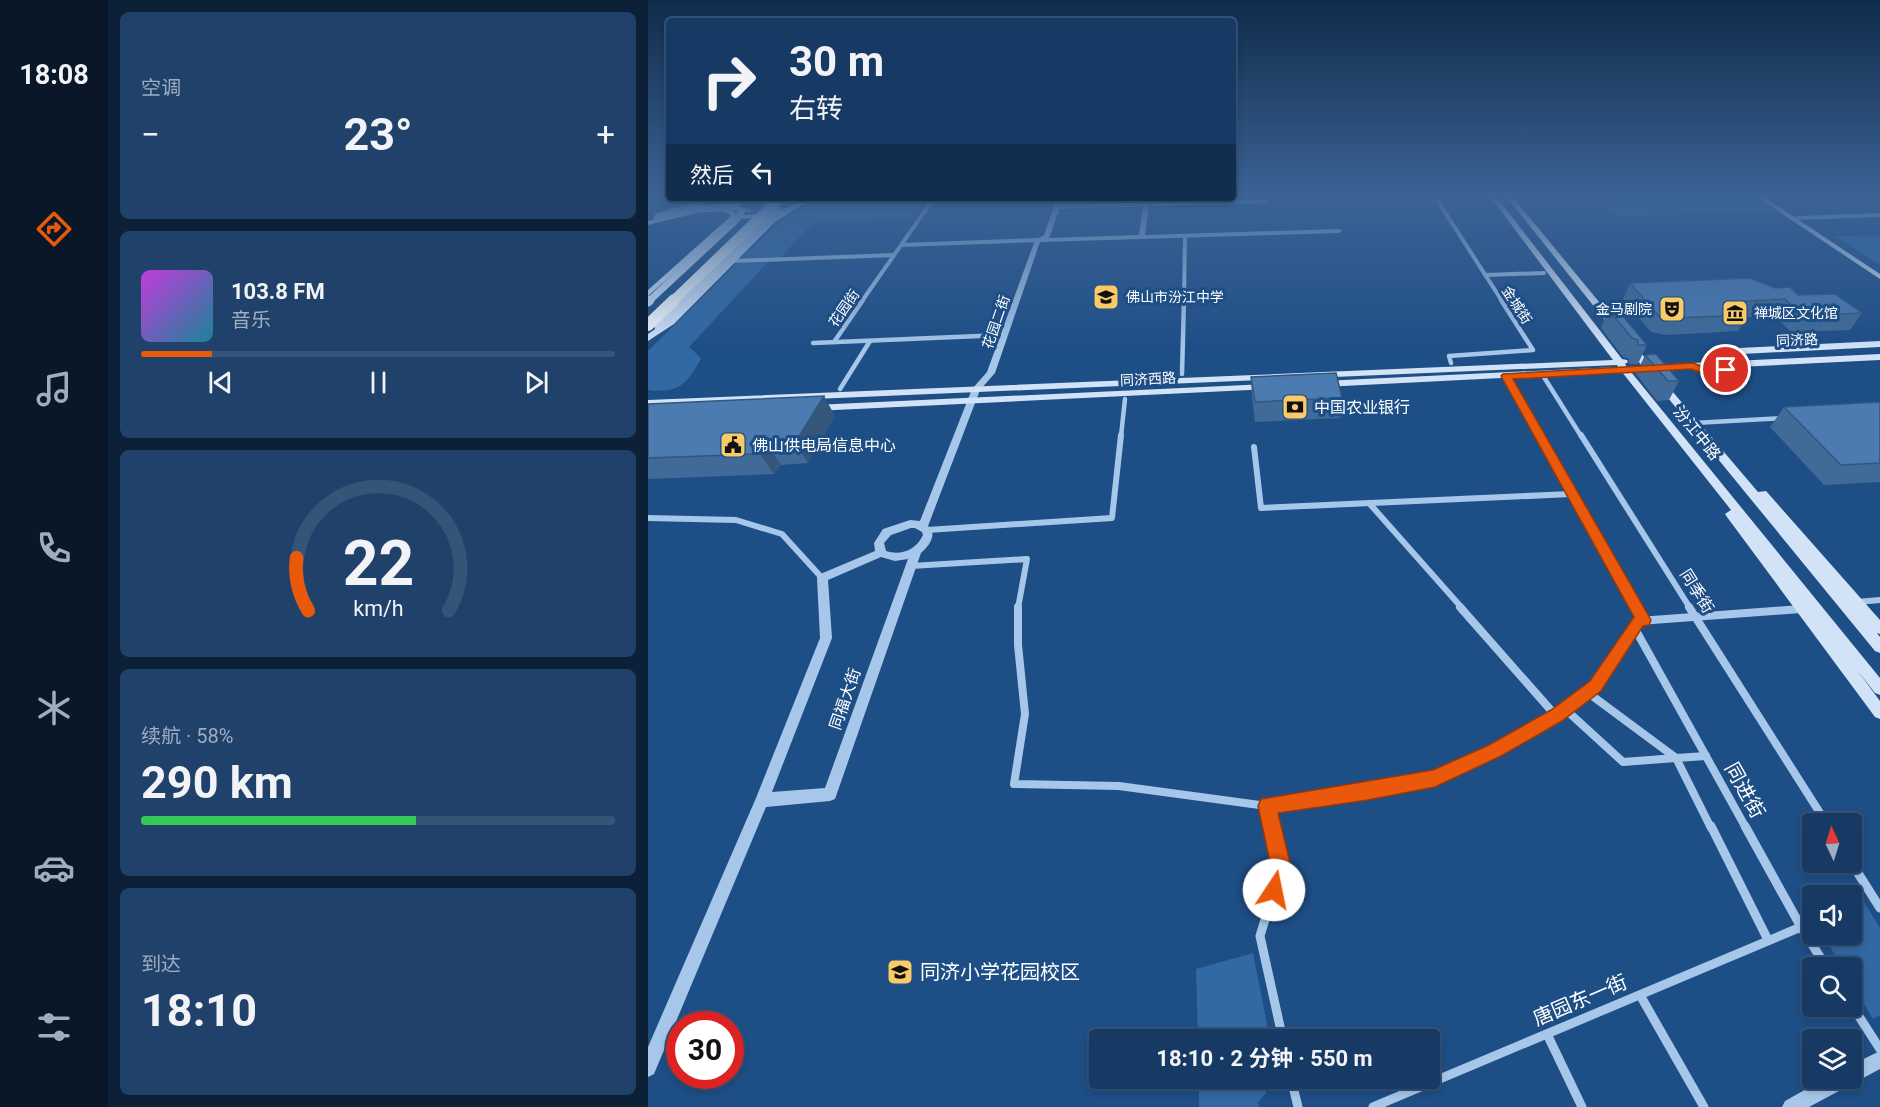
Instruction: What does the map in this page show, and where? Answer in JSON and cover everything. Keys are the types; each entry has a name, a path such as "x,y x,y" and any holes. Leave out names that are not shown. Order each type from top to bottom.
{"highway":[{"path":"648,313 719,247"},
{"path":"648,325 729,247"}],"main road":[{"path":"648,294 702,247"},
{"path":"648,302 705,247"},
{"path":"648,338 743,247"},
{"path":"648,338 671,322 746,247"},
{"path":"1523,247 1549,280 1564,290"},
{"name":"汾江中路","path":"1531,247 1622,366 1880,689"},
{"name":"汾江中路","path":"1550,247 1724,459 1850,603 1880,647"},
{"path":"1559,247 1580,272 1584,289"},
{"path":"1836,247 1880,275"},
{"path":"1839,247 1880,275"},
{"path":"1728,357 1738,351 1880,344"},
{"name":"同济路","path":"1646,365 1728,357 1880,349"},
{"name":"同济路","path":"1646,365 1693,366 1880,357"},
{"path":"1693,366 1705,371 1880,362"},
{"path":"648,402 661,397 840,389 979,386 1182,374 1451,363 1480,368"},
{"name":"同济西路","path":"648,402 979,386 1480,368 1646,365"},
{"name":"同济西路","path":"970,404 1542,374 1622,366"},
{"path":"1249,377 1280,370 1307,375"},
{"path":"1314,391 1491,383 1507,376"},
{"path":"803,411 1278,392"},
{"path":"1699,462 1728,511 1880,712"},
{"path":"1850,603 1880,629"}],"street":[{"name":"花园街","path":"834,342 900,247"},
{"name":"花园二街","path":"970,404 979,386 991,373 1036,247"},
{"path":"1182,374 1185,247"},
{"name":"金城街","path":"1451,363 1449,356 1533,350 1467,247"},
{"path":"733,261 894,255"},
{"path":"1485,275 1544,273"},
{"path":"813,343 1004,335"},
{"path":"840,389 870,341"},
{"name":"同季街","path":"1542,374 1820,813"},
{"path":"1507,376 1643,620"},
{"path":"916,552 901,557 886,556 881,553 879,543 887,532 910,524 925,528 1112,518 1125,399"},
{"name":"同福大街","path":"762,800 830,794 916,552 927,540 925,528 970,404"},
{"path":"1694,423 1787,418"},
{"path":"1254,447 1261,508 1571,494"},
{"path":"1369,503 1556,716"},
{"path":"648,518 736,520 782,534 822,578 826,638 762,800 648,1068"},
{"path":"822,578 881,553"},
{"path":"911,566 1027,559 1017,612 1025,714 1014,784 1119,786 1267,806 1368,791 1435,778 1495,750 1556,716 1596,686 1639,621 1802,609"},
{"path":"1850,603 1880,600"},
{"name":"同进街","path":"1634,627 1801,927 1820,957"},
{"path":"1587,692 1676,758 1768,940"},
{"path":"1565,709 1623,762 1706,756"},
{"path":"1267,806 1281,867 1260,936 1281,1029"},
{"path":"1858,873 1880,908"},
{"name":"唐园东一街","path":"1373,1107 1801,927"},
{"path":"1640,995 1704,1107"},
{"path":"1859,1017 1880,1049"},
{"path":"1547,1034 1582,1107"},
{"path":"1862,1069 1880,1060"},
{"path":"1294,1089 1298,1107"},
{"path":"1791,1107 1825,1089"}],"shaded area":[{"path":"753,247 791,247 780,258 740,259"},
{"path":"1852,247 1880,247 1880,265"},
{"path":"738,262 768,262 689,347 701,358 686,381 667,390 648,390 648,351"},
{"path":"1862,899 1880,928 1880,1015 1873,1019 1862,1000 1862,957 1836,957 1829,945 1862,945"},
{"path":"1253,953 1268,1029 1198,1029 1196,969"},
{"path":"1199,1089 1267,1089 1258,1102 1259,1107 1199,1107"}],"building":[{"path":"1750,278 1775,288 1790,287 1798,295 1835,294 1862,313 1802,316 1785,299 1733,302 1748,315 1675,318 1659,316 1630,283"},
{"path":"1608,309 1617,309 1647,345 1638,345 1638,340 1632,338"},
{"path":"1656,354 1679,381 1668,381 1645,355"},
{"path":"1336,373 1342,398 1255,402 1251,377"},
{"path":"824,396 795,443 767,445 760,454 648,458 648,404"},
{"path":"1880,402 1880,463 1841,465 1784,407"}],"place":[{"name":"佛山市汾江中学","path":"1106,297"},
{"name":"金马剧院","path":"1672,309"},
{"name":"禅城区文化馆","path":"1735,313"},
{"name":"中国农业银行","path":"1295,407"},
{"name":"佛山供电局信息中心","path":"733,445"},
{"name":"同济小学花园校区","path":"900,972"}],"route":[{"path":"1274,890 1281,867 1267,806 1368,791 1435,778 1495,750 1556,716 1596,686 1639,621 1643,620 1507,376 1693,366 1705,371 1726,370"}]}
